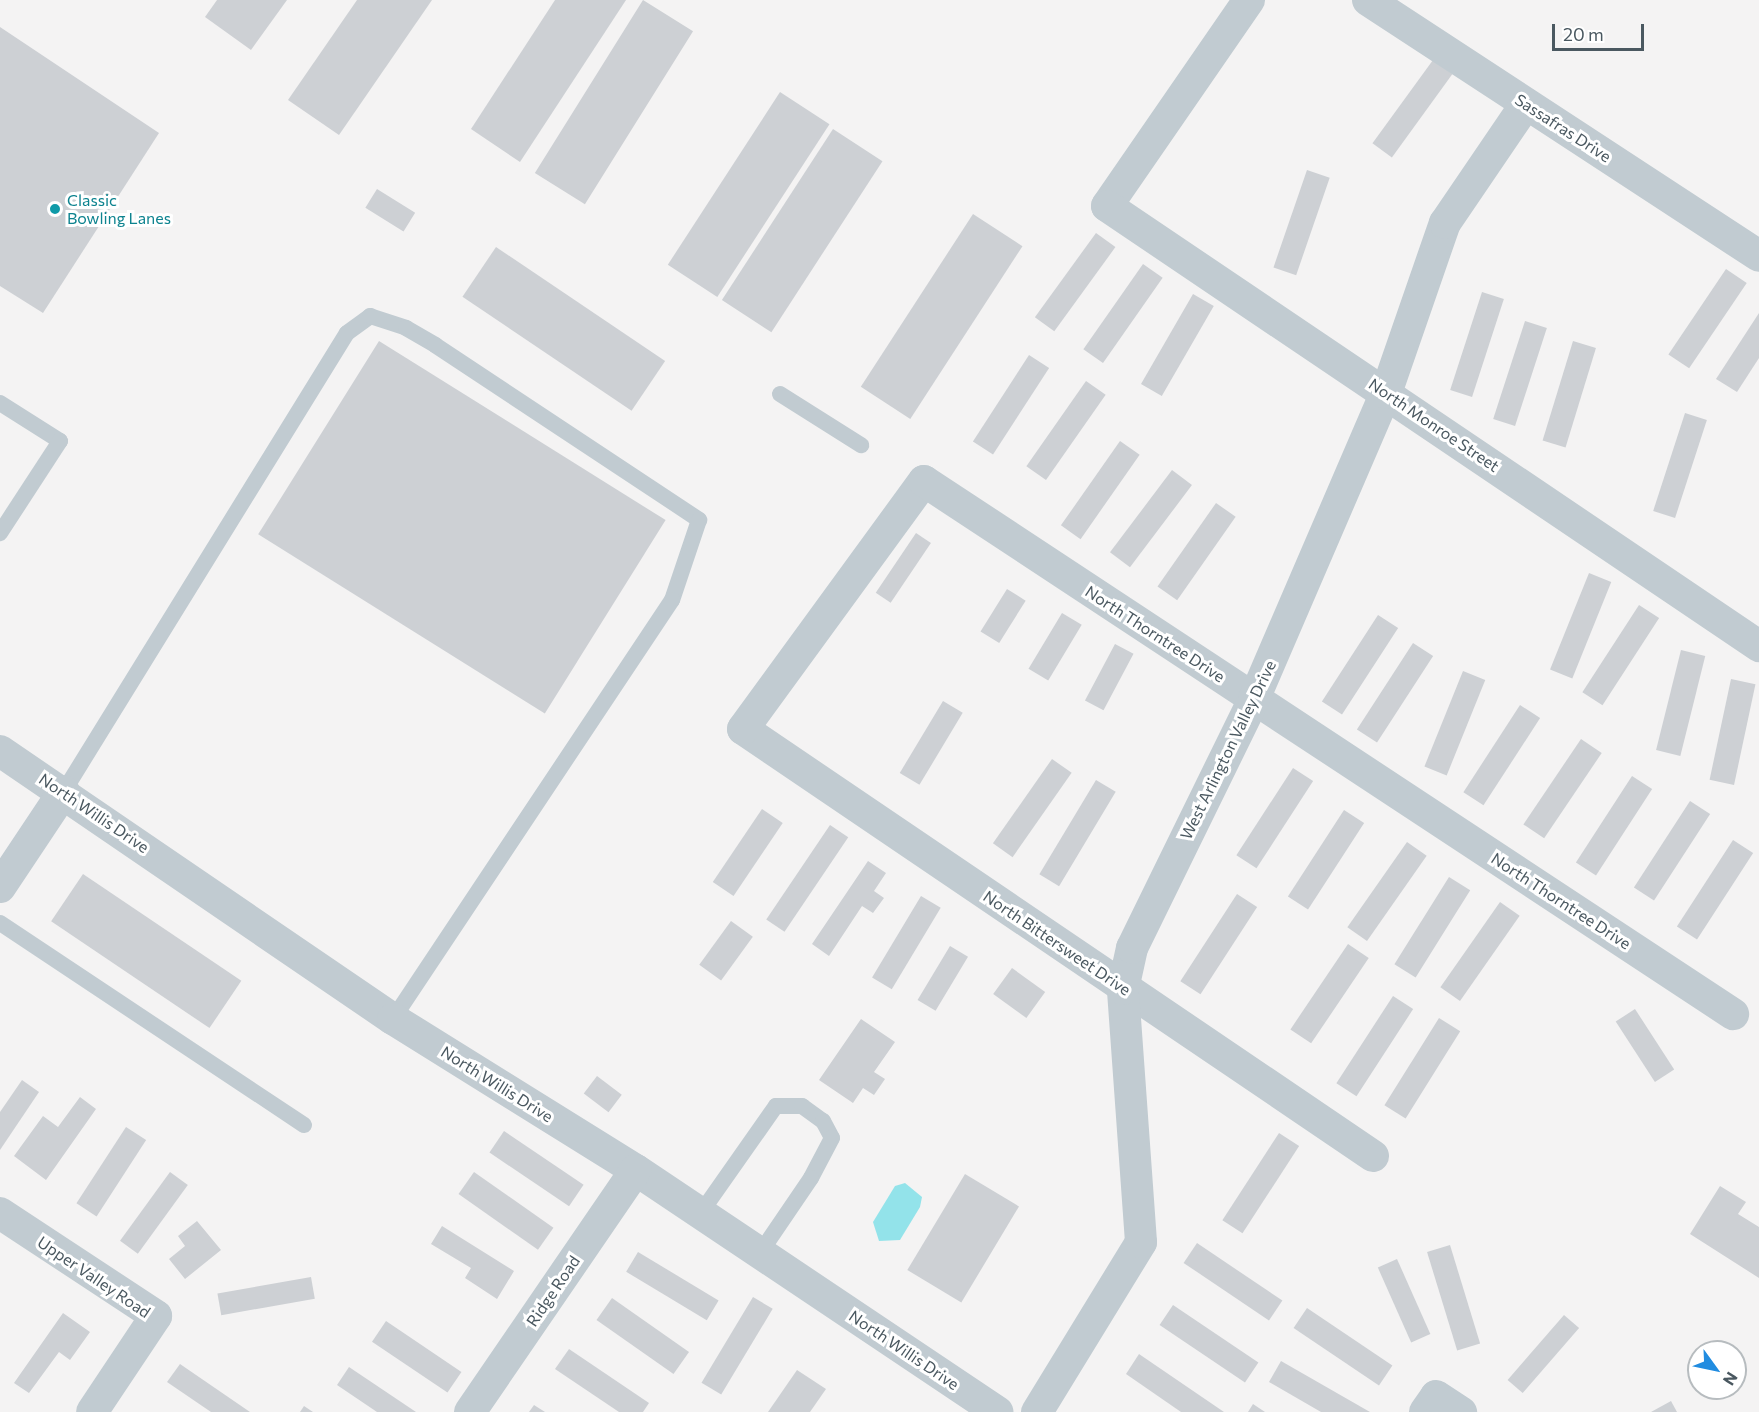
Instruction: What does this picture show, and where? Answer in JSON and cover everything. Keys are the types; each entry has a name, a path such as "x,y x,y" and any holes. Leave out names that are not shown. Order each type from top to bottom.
{"street":[{"name":"North Monroe Street","path":"1249,0 1107,206 1759,646"},
{"name":"Sassafras Drive","path":"1368,0 1759,256"},
{"name":"West Arlington Valley Drive","path":"1037,1412 1142,1242 1123,988 1131,948 1254,699 1386,393 1445,223 1526,104"},
{"name":"North Thorntree Drive","path":"743,729 924,481 1733,1014"},
{"name":"North Bittersweet Drive","path":"743,729 1373,1156"},
{"name":"North Willis Drive","path":"0,751 64,791 393,1019 636,1170 998,1412"},
{"path":"0,887 64,791"},
{"name":"Ridge Road","path":"470,1412 636,1170"},
{"name":"Upper Valley Road","path":"0,1213 156,1316 92,1412"},
{"path":"1425,1412 1436,1396 1461,1412"}],"lane":[{"path":"64,791 347,333 370,316 406,328 435,345 699,520 672,600 393,1019"},
{"path":"780,394 861,445"},
{"path":"0,403 60,441 0,533"},
{"path":"0,923 304,1125"},
{"path":"700,1214 776,1107 802,1106 823,1121 832,1138 811,1178 760,1253"}],"water":[{"path":"905,1183 922,1197 920,1207 900,1240 879,1241 873,1222 895,1186"}],"building":[{"path":"217,0 287,0 251,50 205,17"},
{"path":"357,0 432,0 339,135 288,100"},
{"path":"555,0 626,0 520,162 471,129"},
{"path":"643,0 693,31 585,204 535,173"},
{"name":"Classic Bowling Lanes","path":"0,27 159,133 43,313 0,286"},
{"path":"1433,60 1452,74 1392,157 1372,143"},
{"path":"780,92 829,124 717,297 668,265"},
{"path":"833,129 882,161 771,332 722,300"},
{"path":"1307,170 1330,178 1296,275 1273,267"},
{"path":"377,189 415,213 404,232 365,208"},
{"path":"973,214 1022,246 910,419 861,387"},
{"path":"1096,233 1115,247 1054,331 1035,317"},
{"path":"496,247 665,361 632,411 462,297"},
{"path":"1143,264 1163,278 1103,363 1083,349"},
{"path":"1726,269 1747,283 1689,368 1668,354"},
{"path":"1482,292 1504,299 1472,397 1450,390"},
{"path":"1193,294 1214,306 1162,396 1141,384"},
{"path":"1759,313 1759,358 1737,392 1716,379"},
{"path":"1525,321 1547,328 1515,426 1493,419"},
{"path":"379,341 666,520 545,713 258,534"},
{"path":"1573,341 1596,348 1566,447 1543,440"},
{"path":"1029,355 1049,368 993,454 973,441"},
{"path":"1086,381 1106,395 1046,480 1026,466"},
{"path":"1685,413 1707,420 1675,518 1653,511"},
{"path":"1120,441 1140,455 1081,539 1061,525"},
{"path":"1172,470 1192,485 1130,567 1110,552"},
{"path":"1216,503 1236,517 1177,600 1157,587"},
{"path":"916,533 931,543 891,603 876,593"},
{"path":"1589,573 1611,582 1572,678 1550,669"},
{"path":"1007,589 1026,601 999,643 981,631"},
{"path":"1639,605 1659,618 1602,705 1582,692"},
{"path":"1062,613 1082,625 1048,681 1029,669"},
{"path":"1378,615 1398,628 1342,714 1322,701"},
{"path":"1413,643 1433,656 1377,742 1357,729"},
{"path":"1115,644 1134,654 1103,710 1085,701"},
{"path":"1681,650 1705,656 1680,756 1656,750"},
{"path":"1463,671 1485,680 1447,775 1424,766"},
{"path":"1731,679 1755,684 1734,785 1710,780"},
{"path":"943,701 963,713 919,785 900,773"},
{"path":"1520,705 1540,718 1483,805 1463,792"},
{"path":"1581,739 1602,753 1544,838 1523,824"},
{"path":"1052,759 1072,773 1013,857 993,843"},
{"path":"1293,768 1313,781 1256,868 1236,855"},
{"path":"1632,776 1652,789 1596,875 1576,862"},
{"path":"1096,780 1116,792 1059,886 1039,874"},
{"path":"1690,801 1710,814 1654,900 1634,887"},
{"path":"762,809 783,823 734,896 713,882"},
{"path":"1344,810 1364,823 1308,909 1288,896"},
{"path":"830,825 848,837 784,932 766,920"},
{"path":"1733,840 1753,853 1697,939 1677,926"},
{"path":"1407,842 1427,856 1367,941 1347,927"},
{"path":"868,861 886,873 874,891 884,898 873,913 862,906 829,956 812,944"},
{"path":"83,874 241,981 209,1028 51,921"},
{"path":"1449,877 1470,890 1416,978 1394,964"},
{"path":"1237,894 1257,907 1200,994 1180,981"},
{"path":"921,896 941,908 892,989 872,977"},
{"path":"1500,902 1520,916 1460,1001 1440,987"},
{"path":"731,921 753,937 721,981 699,965"},
{"path":"1348,944 1369,958 1311,1043 1290,1029"},
{"path":"950,946 968,957 936,1011 918,1000"},
{"path":"1012,968 1045,992 1026,1018 993,994"},
{"path":"1393,996 1413,1009 1356,1096 1336,1083"},
{"path":"1635,1009 1674,1069 1655,1082 1616,1022"},
{"path":"1439,1018 1460,1031 1406,1119 1384,1105"},
{"path":"861,1019 895,1042 874,1072 885,1079 874,1095 863,1088 853,1103 819,1080"},
{"path":"597,1076 622,1095 609,1112 584,1094"},
{"path":"22,1080 39,1092 0,1150 0,1112"},
{"path":"80,1097 96,1109 46,1180 14,1156 43,1116 58,1127"},
{"path":"126,1127 146,1140 97,1216 76,1203"},
{"path":"504,1131 584,1185 569,1206 489,1153"},
{"path":"1279,1133 1299,1146 1242,1233 1222,1220"},
{"path":"170,1172 188,1185 138,1254 120,1241"},
{"path":"474,1172 553,1228 538,1250 459,1194"},
{"path":"965,1174 1019,1206 961,1302 907,1270"},
{"path":"1720,1186 1746,1202 1738,1214 1759,1227 1759,1278 1690,1234"},
{"path":"197,1221 221,1250 185,1279 169,1259 185,1246 178,1236"},
{"path":"442,1226 514,1271 497,1299 465,1278 471,1268 431,1244"},
{"path":"1197,1243 1282,1301 1269,1320 1184,1263"},
{"path":"1450,1245 1480,1343 1457,1351 1427,1252"},
{"path":"638,1252 719,1300 707,1320 626,1272"},
{"path":"1397,1259 1430,1334 1411,1342 1378,1268"},
{"path":"311,1277 315,1299 221,1315 217,1293"},
{"path":"753,1297 773,1309 721,1395 701,1383"},
{"path":"612,1298 689,1352 674,1374 597,1320"},
{"path":"1173,1305 1258,1363 1245,1382 1160,1325"},
{"path":"1307,1308 1392,1366 1379,1385 1294,1328"},
{"path":"63,1313 90,1332 70,1360 59,1352 29,1393 14,1383"},
{"path":"1564,1315 1579,1328 1523,1393 1508,1380"},
{"path":"386,1321 461,1372 447,1393 372,1342"},
{"path":"569,1349 649,1403 643,1412 619,1412 555,1369"},
{"path":"1139,1354 1224,1412 1181,1412 1126,1374"},
{"path":"1281,1361 1370,1412 1321,1412 1269,1382"},
{"path":"180,1364 250,1412 211,1412 167,1382"},
{"path":"349,1367 416,1412 377,1412 337,1385"},
{"path":"797,1370 826,1389 810,1412 768,1412"},
{"path":"1671,1401 1677,1412 1651,1412"},
{"path":"1253,1404 1265,1412 1248,1412"},
{"path":"534,1405 545,1412 529,1412"},
{"path":"304,1406 313,1412 300,1412"}],"place":[{"name":"Classic Bowling Lanes","path":"55,209"}]}
